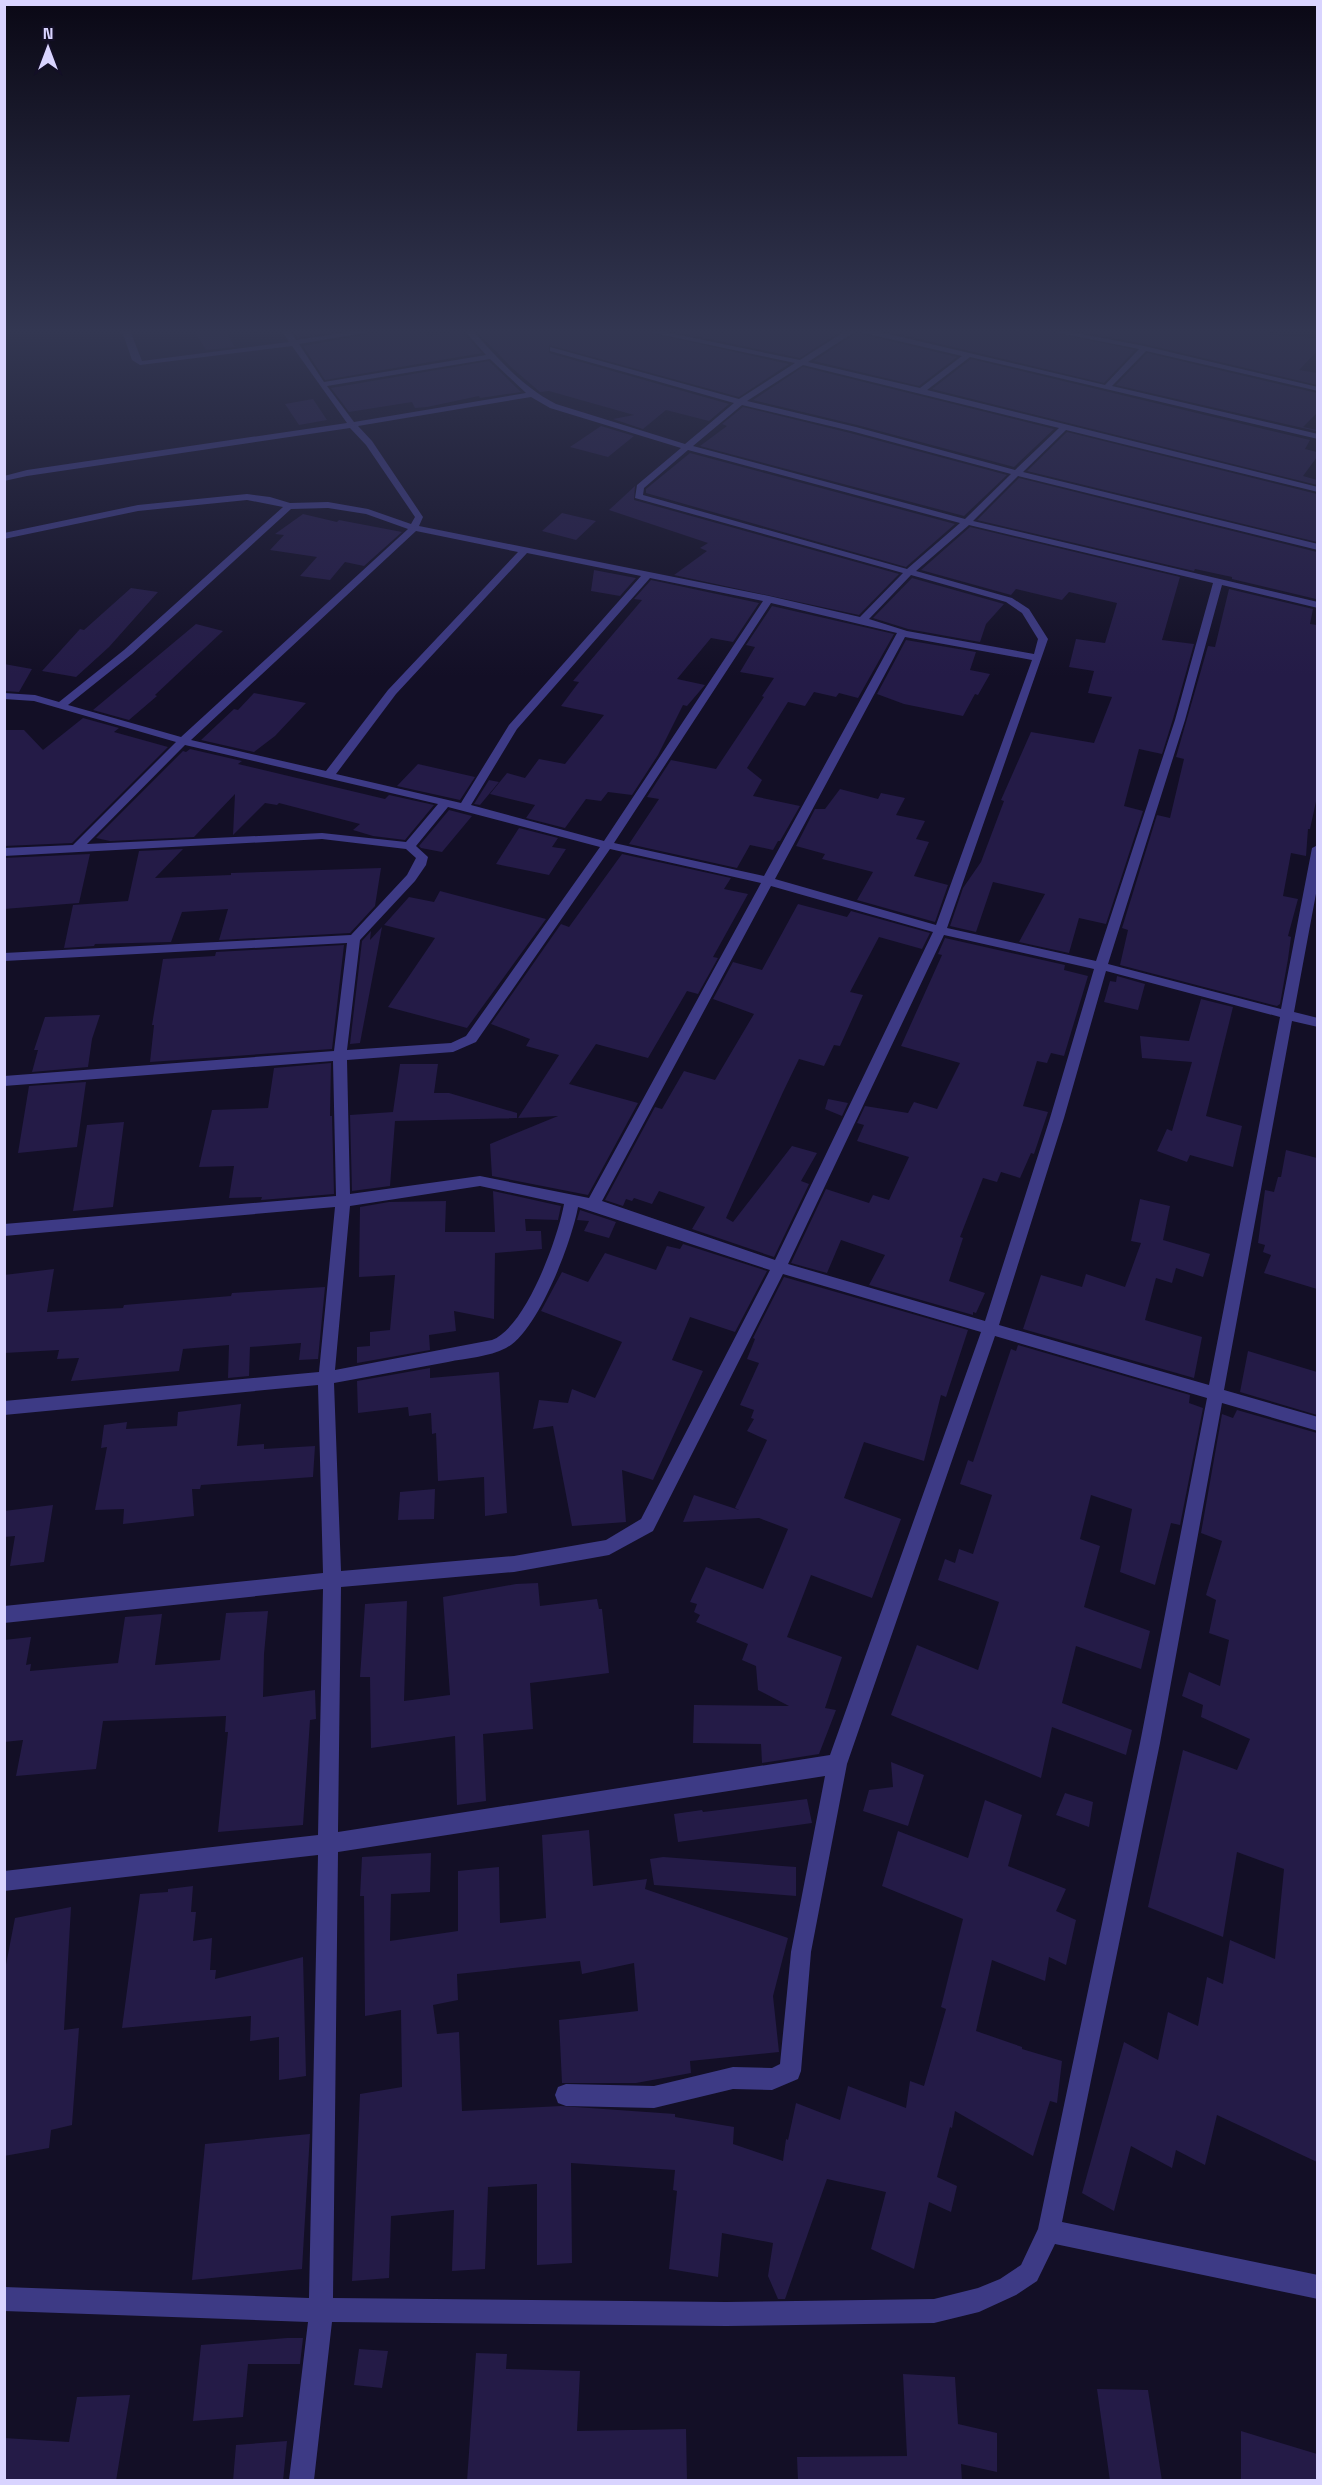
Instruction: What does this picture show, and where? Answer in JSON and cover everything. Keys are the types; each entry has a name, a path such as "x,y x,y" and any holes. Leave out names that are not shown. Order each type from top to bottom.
{"street":[{"path":"4,479 27,473 224,444"},
{"path":"76,849 183,741 414,528 419,517 383,468 370,444"},
{"path":"676,444 967,522 1317,605"},
{"path":"4,1615 332,1580 514,1564 609,1547 647,1525 779,1267 940,930 1043,639 1026,611 1009,600 638,496 640,487 690,444"},
{"path":"907,444 1015,473 1317,547"},
{"path":"861,621 908,573 967,522 1046,444"},
{"path":"1132,444 1317,490"},
{"path":"4,536 138,508 247,497 270,500 289,506 328,505 368,512 414,528 769,599 889,627 902,631 902,633 1038,658"},
{"path":"62,705 128,652 289,506"},
{"path":"329,775 392,692 525,550"},
{"path":"464,807 513,727 647,575"},
{"path":"566,2096 654,2097 733,2078 772,2079 790,2071 801,1952 837,1764 990,1329 1057,1118 1101,966 1180,720 1218,583"},
{"path":"4,1081 453,1047 471,1039 608,845 769,599"},
{"path":"593,1204 902,633"},
{"path":"4,696 35,698 183,741 464,807 608,845 768,881 940,930 1101,966 1317,1023"},
{"path":"409,846 444,804"},
{"path":"4,852 321,836 409,846 422,857 420,865 411,878 354,939 340,1056 343,1201 326,1378 332,1580 321,2310 302,2481"},
{"path":"4,2299 321,2310 726,2314 934,2311 979,2300 1008,2287 1029,2273 1049,2231 1149,1743 1317,848"},
{"path":"4,957 354,939"},
{"path":"4,1230 343,1201 480,1181 593,1204 779,1267 1317,1424"},
{"path":"4,1408 326,1378 480,1349 502,1342 520,1324 537,1296 565,1235 572,1201"},
{"path":"4,1881 327,1844 837,1764"},
{"path":"1049,2231 1317,2287"}],"building":[{"path":"574,444 624,444 608,457 570,447"},
{"path":"703,444 891,444 1007,475 964,516 700,446"},
{"path":"928,444 1038,444 1014,467"},
{"path":"1055,444 1115,444 1317,494 1317,542 1027,471"},
{"path":"1152,444 1308,444 1305,449 1317,452 1317,457 1303,476 1317,480 1317,485"},
{"path":"690,453 955,524 906,567 646,493 646,489"},
{"path":"1019,478 1317,552 1316,599 1232,579 1232,577 1195,569 1194,571 977,520"},
{"path":"635,486 634,500 899,574 859,615 674,575 707,551 700,548 708,543 609,510"},
{"path":"562,513 596,521 576,540 542,531"},
{"path":"303,514 402,532 364,566 345,562 330,580 300,576 317,557 270,550 284,535 275,534"},
{"path":"970,527 1180,577 1162,640 1194,644 1173,719 1162,754 1139,749 1124,806 1143,811 1106,924 1079,918 1069,953 1019,942 1045,894 993,882 976,932 950,926 963,888 981,862 1004,801 1001,800 1031,732 1094,743 1112,697 1088,693 1094,671 1069,667 1076,639 1105,643 1117,603 1069,592 1062,600 1016,589 1011,595 921,570"},
{"path":"594,570 636,578 620,596 591,591"},
{"path":"912,578 1004,604 986,624 980,642 908,629 873,618"},
{"path":"651,580 759,603 733,642 711,638 677,679 705,685 687,706 683,705 658,755 632,795 608,792 601,801 586,799 565,828 526,818 535,805 490,794 507,773 525,778 539,759 565,764 604,715 561,706 579,682 573,681 642,600 634,599"},
{"path":"131,588 158,592 109,647 76,677 42,671 80,629 84,630"},
{"path":"1229,589 1313,609 1310,624 1317,625 1317,797 1310,829 1308,829 1306,856 1291,853 1283,896 1298,899 1288,936 1291,937 1288,959 1280,1004 1277,1006 1120,965 1128,930 1122,928 1157,815 1170,818 1184,759 1176,757 1208,646 1215,647"},
{"path":"772,606 894,634 858,698 839,693 836,697 814,692 805,706 788,702 747,768 762,780 753,796 800,806 780,841 773,850 750,845 737,868 629,844 659,799 647,797 671,760 716,769 764,697 762,696 774,678 740,672 755,647 746,645"},
{"path":"196,624 223,631 155,695 157,696 129,720 93,710"},
{"path":"906,640 976,652 970,670 990,674 978,695 975,694 963,716 904,704 877,694"},
{"path":"4,664 32,669 19,692 4,691"},
{"path":"254,693 306,703 275,736 254,752 201,740 234,709 238,710"},
{"path":"83,718 119,728 114,732 168,747 72,843 4,846 4,730 24,730 43,750"},
{"path":"190,749 242,761 238,764 385,799 389,795 434,805 405,840 373,836 353,830 360,824 279,803 277,805 265,803 233,835 235,794 194,837 110,841 96,838 183,751"},
{"path":"418,764 475,777 460,800 397,786"},
{"path":"489,780 499,782 480,805 474,804"},
{"path":"840,789 878,799 881,793 905,798 896,815 925,821 916,839 929,842 914,876 948,885 935,922 857,900 873,872 822,859 825,854 796,846 815,809 825,809"},
{"path":"449,810 472,816 442,852 421,848 419,846"},
{"path":"519,828 558,838 552,847 566,849 549,875 496,864"},
{"path":"183,849 155,878 381,868 375,906 350,933 219,940 228,909 182,912 171,942 95,944 94,946 64,948 73,905 128,901 139,851"},
{"path":"90,854 79,903 4,909 4,858"},
{"path":"622,854 731,878 724,889 748,894 713,957 718,958 698,994 687,991 648,1058 596,1044 569,1084 638,1103 588,1195 492,1176 490,1144 558,1116 518,1118 559,1055 526,1046 530,1039 491,1024 561,924 569,927"},
{"path":"440,891 546,919 467,1028 388,1007 435,938 384,925 409,897 434,902"},
{"path":"798,904 847,917 851,911 930,933 922,949 879,937 850,992 863,995 840,1046 834,1045 824,1066 799,1059 783,1092 726,1218 733,1222 792,1146 817,1153 801,1181 809,1184 774,1257 692,1229 705,1207 659,1191 652,1204 634,1198 632,1201 626,1199 623,1206 605,1200 655,1107 662,1109 684,1071 715,1080 754,1014 713,999 733,962 762,970"},
{"path":"382,927 360,1043 350,1044 362,941 371,931 370,940"},
{"path":"945,938 1065,965 1064,970 1088,976 1064,1056 1051,1053 1047,1063 1037,1061 1023,1106 1048,1112 1034,1154 1031,1153 1020,1178 1001,1172 997,1182 983,1178 960,1237 963,1238 949,1281 985,1293 973,1315 869,1285 885,1255 841,1240 827,1273 791,1263 826,1189 869,1203 873,1195 889,1200 909,1157 857,1141 864,1125 857,1123 865,1106 908,1113 914,1102 937,1109 960,1063 901,1046 942,955 938,954"},
{"path":"344,945 332,1049 150,1062 154,1025 152,1025 163,959 215,956 216,952"},
{"path":"1117,976 1145,984 1138,1010 1104,1002 1110,981 1116,982"},
{"path":"1201,999 1233,1007 1206,1116 1242,1126 1233,1167 1190,1155 1187,1162 1157,1151 1167,1129 1172,1131 1192,1062 1142,1058 1140,1036 1189,1041"},
{"path":"100,1015 92,1039 88,1067 32,1072 38,1050 34,1050 45,1017"},
{"path":"331,1063 330,1116 332,1116 334,1194 261,1200 262,1197 229,1198 234,1166 199,1167 212,1110 268,1108 274,1068"},
{"path":"400,1064 438,1064 434,1093 449,1093 517,1113 517,1118 395,1121 390,1186 352,1191 350,1115 393,1112"},
{"path":"86,1082 77,1147 18,1153 29,1086"},
{"path":"828,1099 848,1103 842,1116 825,1109"},
{"path":"124,1122 113,1207 73,1211 87,1125"},
{"path":"1286,1150 1317,1158 1317,1289 1264,1273 1271,1255 1263,1252 1265,1245 1258,1243 1265,1190 1274,1192 1278,1177 1281,1177"},
{"path":"493,1191 561,1206 558,1220 525,1219 526,1231 541,1231 542,1249 495,1253 494,1319 454,1311 456,1331 429,1335 430,1350 357,1363 357,1347 370,1346 370,1332 390,1330 395,1275 359,1277 360,1207 389,1202 446,1201 445,1232 495,1232"},
{"path":"1140,1199 1170,1206 1163,1240 1210,1254 1203,1277 1176,1268 1172,1283 1156,1278 1145,1320 1202,1337 1194,1378 1023,1329 1041,1275 1082,1287 1086,1274 1125,1287 1141,1243 1131,1241"},
{"path":"580,1210 616,1222 609,1238 584,1231 589,1221 577,1220"},
{"path":"683,1244 767,1271 735,1332 690,1317 672,1360 703,1371 653,1480 622,1470 626,1522 572,1526 553,1426 533,1429 539,1400 568,1403 572,1389 595,1398 622,1342 541,1311 562,1272 588,1282 605,1253 656,1270 667,1246 680,1249"},
{"path":"54,1269 47,1312 123,1308 124,1305 231,1296 232,1293 325,1287 318,1359 299,1360 301,1343 250,1347 249,1376 228,1378 229,1345 183,1349 179,1371 71,1381 79,1358 57,1359 59,1350 4,1353 4,1275"},
{"path":"784,1277 968,1330 946,1397 941,1395 924,1461 864,1442 844,1498 901,1519 872,1598 811,1575 787,1637 842,1657 825,1708 836,1710 819,1754 762,1763 761,1744 693,1743 694,1705 789,1706 758,1690 756,1666 742,1660 748,1644 696,1622 700,1615 694,1612 697,1604 690,1602 706,1567 763,1589 788,1529 759,1518 683,1522 694,1495 739,1510 735,1508 767,1440 747,1431 754,1419 751,1418 754,1410 740,1405 759,1363 747,1359 755,1339 753,1338"},
{"path":"1018,1345 1190,1395 1189,1403 1203,1408 1180,1525 1171,1523 1155,1585 1120,1572 1132,1509 1091,1495 1080,1539 1100,1546 1084,1607 1150,1631 1141,1669 1076,1646 1062,1703 1132,1730 1126,1755 1052,1727 1041,1778 891,1715 917,1645 978,1670 999,1602 938,1580 945,1559 955,1563 959,1549 973,1554 992,1495 960,1484 968,1460 973,1462 1011,1349 1016,1351"},
{"path":"1248,1351 1317,1372 1317,1415 1240,1392"},
{"path":"430,1368 430,1378 499,1372 507,1513 485,1516 484,1477 438,1481 436,1433 432,1434 431,1413 409,1416 408,1407 358,1413 357,1381"},
{"path":"241,1404 237,1446 264,1444 264,1449 315,1446 313,1477 201,1485 200,1489 192,1489 194,1516 123,1524 124,1509 95,1510 107,1447 101,1448 104,1425 127,1422 126,1429 177,1426 178,1412"},
{"path":"1237,1410 1317,1433 1317,2162 1217,2115 1205,2165 1176,2150 1172,2168 1131,2146 1114,2211 1082,2193 1124,2042 1158,2060 1168,2012 1198,2026 1207,1977 1223,1984 1230,1940 1275,1959 1284,1869 1237,1852 1223,1937 1148,1907 1183,1750 1237,1770 1250,1739 1201,1717 1203,1705 1182,1696 1189,1672 1220,1686 1229,1640 1209,1633 1216,1600 1206,1595 1222,1541 1201,1533 1222,1414 1233,1418"},
{"path":"435,1489 434,1519 398,1520 400,1492"},
{"path":"53,1505 44,1562 10,1566 15,1536 4,1537 4,1511"},
{"path":"538,1583 540,1606 597,1599 599,1609 602,1609 609,1673 530,1683 533,1729 483,1734 486,1801 457,1805 455,1736 371,1748 370,1677 360,1677 365,1604 407,1601 404,1701 450,1695 443,1597 516,1584"},
{"path":"268,1611 263,1697 315,1690 316,1719 310,1720 303,1825 218,1832 228,1732 225,1732 226,1716 103,1721 96,1769 16,1776 23,1740 4,1742 4,1640 31,1637 26,1665 31,1664 30,1671 118,1663 125,1617 162,1614 155,1665 220,1660 226,1613"},
{"path":"891,1762 924,1775 908,1826 863,1811 869,1790 893,1787"},
{"path":"1065,1793 1093,1802 1089,1827 1056,1815"},
{"path":"807,1799 812,1823 678,1842 674,1814"},
{"path":"985,1800 1022,1815 1008,1866 1066,1889 1056,1911 1076,1920 1066,1965 1049,1957 1045,1981 992,1960 976,2031 1022,2047 1022,2049 1062,2061 1057,2103 1050,2101 1033,2156 955,2111 937,2177 957,2186 951,2212 929,2202 914,2269 871,2249 886,2192 827,2179 785,2299 778,2299 768,2276 773,2243 722,2233 718,2277 669,2269 677,2191 673,2190 675,2170 571,2163 572,2263 537,2265 537,2184 488,2187 485,2269 452,2271 454,2210 391,2216 389,2278 352,2281 360,2094 402,2087 401,2010 365,2016 364,1896 360,1896 362,1857 431,1853 430,1892 391,1894 390,1941 458,1931 458,1871 499,1867 500,1923 546,1918 542,1835 589,1830 593,1886 647,1879 645,1889 788,1938 773,1996 779,2052 690,2061 691,2073 636,2083 562,2083 559,2020 638,2011 634,1963 582,1974 580,1961 457,1974 458,2000 433,2005 437,2034 459,2032 462,2111 561,2106 675,2114 675,2117 734,2127 733,2144 783,2161 786,2139 788,2140 796,2103 840,2120 848,2086 906,2108 910,2081 924,2086 946,2009 941,2007 963,1919 882,1886 898,1831 968,1858"},
{"path":"663,1857 796,1867 796,1896 654,1885 650,1859"},
{"path":"193,1886 191,1912 196,1912 193,1941 212,1938 210,1970 216,1970 215,1979 303,1957 306,2076 279,2080 279,2037 250,2041 251,2016 122,2028 140,1894 168,1892 168,1889"},
{"path":"71,1907 64,2030 79,2028 72,2125 51,2130 49,2148 4,2156 4,1975 15,1918"},
{"path":"310,2134 302,2269 192,2280 205,2144"},
{"path":"303,2338 300,2364 248,2364 243,2417 193,2421 201,2345"},
{"path":"359,2349 388,2351 382,2388 354,2385"},
{"path":"476,2353 507,2354 506,2369 580,2371 577,2431 686,2429 687,2481 467,2481"},
{"path":"903,2374 955,2377 958,2424 997,2433 997,2472 961,2464 962,2481 798,2481 797,2457 907,2456"},
{"path":"1097,2389 1148,2390 1162,2481 1110,2481"},
{"path":"130,2395 116,2481 4,2481 4,2438 69,2442 77,2397"},
{"path":"1241,2431 1317,2454 1317,2481 1241,2481"},
{"path":"287,2441 283,2481 233,2481 236,2445"}]}
